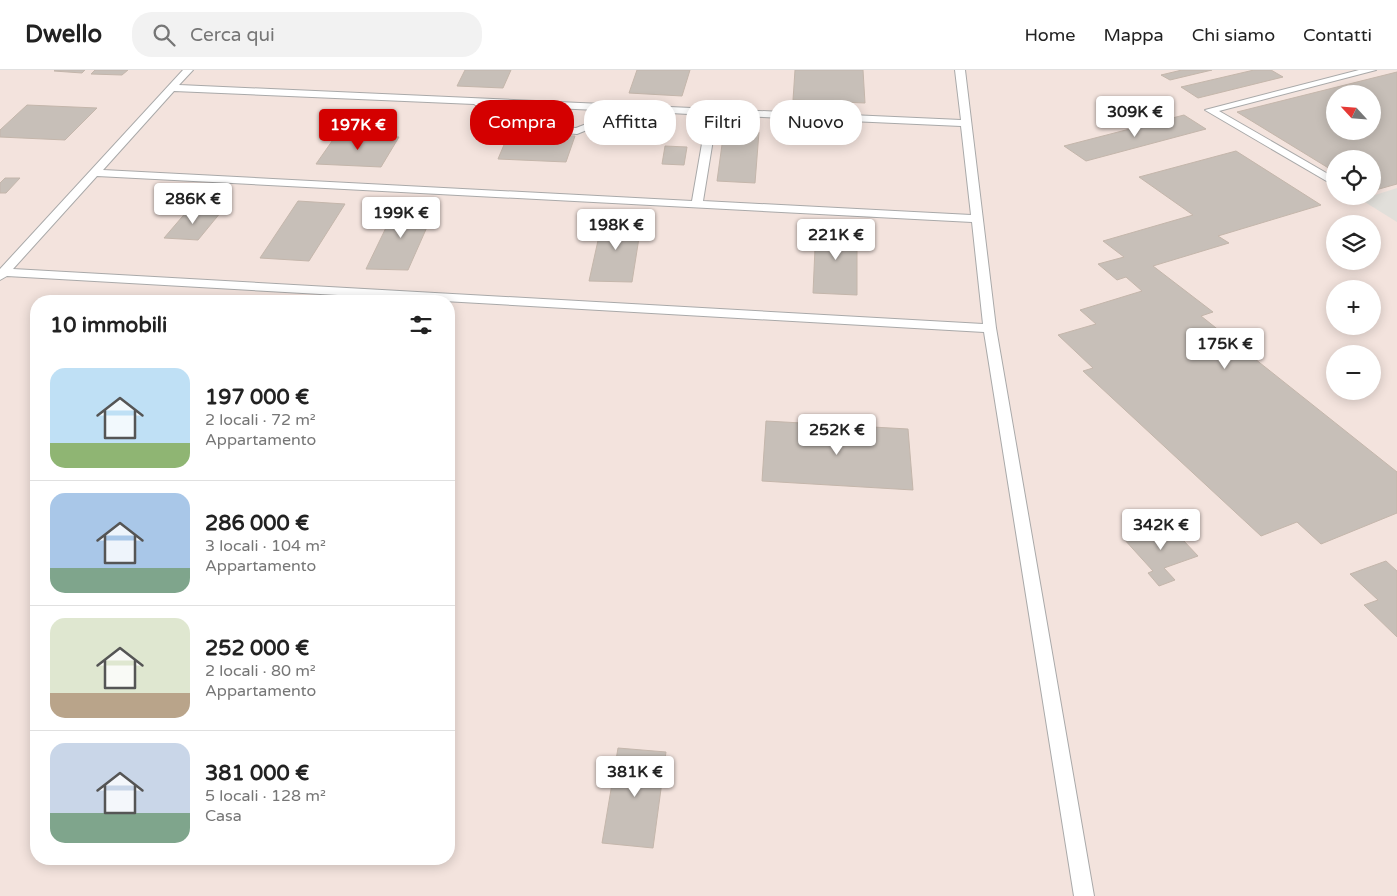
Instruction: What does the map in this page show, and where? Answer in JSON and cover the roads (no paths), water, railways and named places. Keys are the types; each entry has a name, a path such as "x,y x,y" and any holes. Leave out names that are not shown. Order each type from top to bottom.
{"lane":[{"path":"2,274 188,70"},
{"path":"960,70 990,328 1084,896"},
{"path":"1326,178 1210,110 1371,70"},
{"path":"172,88 470,102"},
{"path":"760,114 966,123"},
{"path":"697,205 707,145"},
{"path":"94,173 977,219"},
{"path":"2,274 386,295"},
{"path":"455,299 990,328"}]}
